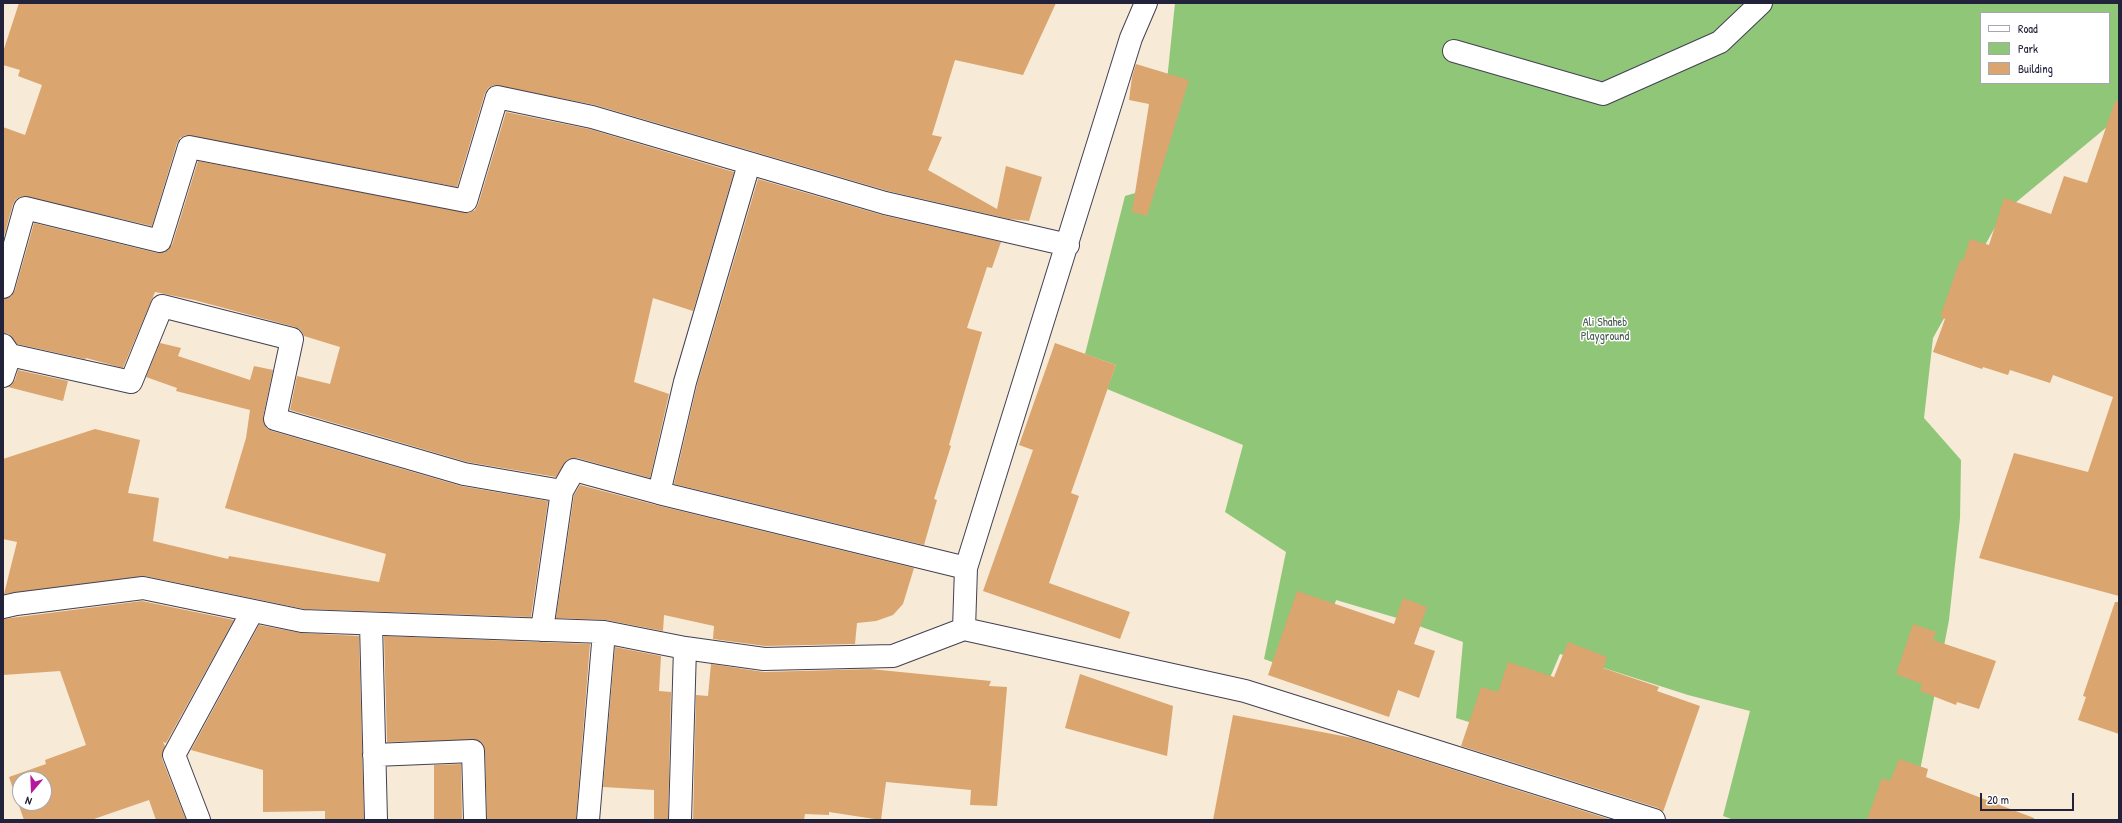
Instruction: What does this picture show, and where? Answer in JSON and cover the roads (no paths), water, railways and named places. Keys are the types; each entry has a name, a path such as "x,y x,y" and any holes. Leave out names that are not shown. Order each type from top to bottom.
{"street":[{"path":"964,630 966,568 1068,245 1131,38 1146,3"},
{"path":"1454,51 1602,94 1720,42 1761,3"},
{"path":"3,287 25,208 160,241 189,147 466,201 497,97 592,117 885,203 1068,245"},
{"path":"659,493 685,382 749,164"},
{"path":"3,376 7,350 131,382 162,306 292,339 275,419 464,474 562,491"},
{"path":"542,630 562,491 574,470 659,493 966,568"},
{"path":"3,607 16,604 143,588 252,612 302,621 604,632 685,648 764,659 893,656 964,630 1245,691 1654,820"},
{"path":"199,820 174,755 252,612"},
{"path":"371,624 376,820"},
{"path":"588,820 604,632"},
{"path":"680,820 685,648"},
{"path":"374,755 473,751 475,820"}],"park label":[{"name":"Ali Shaheb Playground","path":"1605,330"}]}
